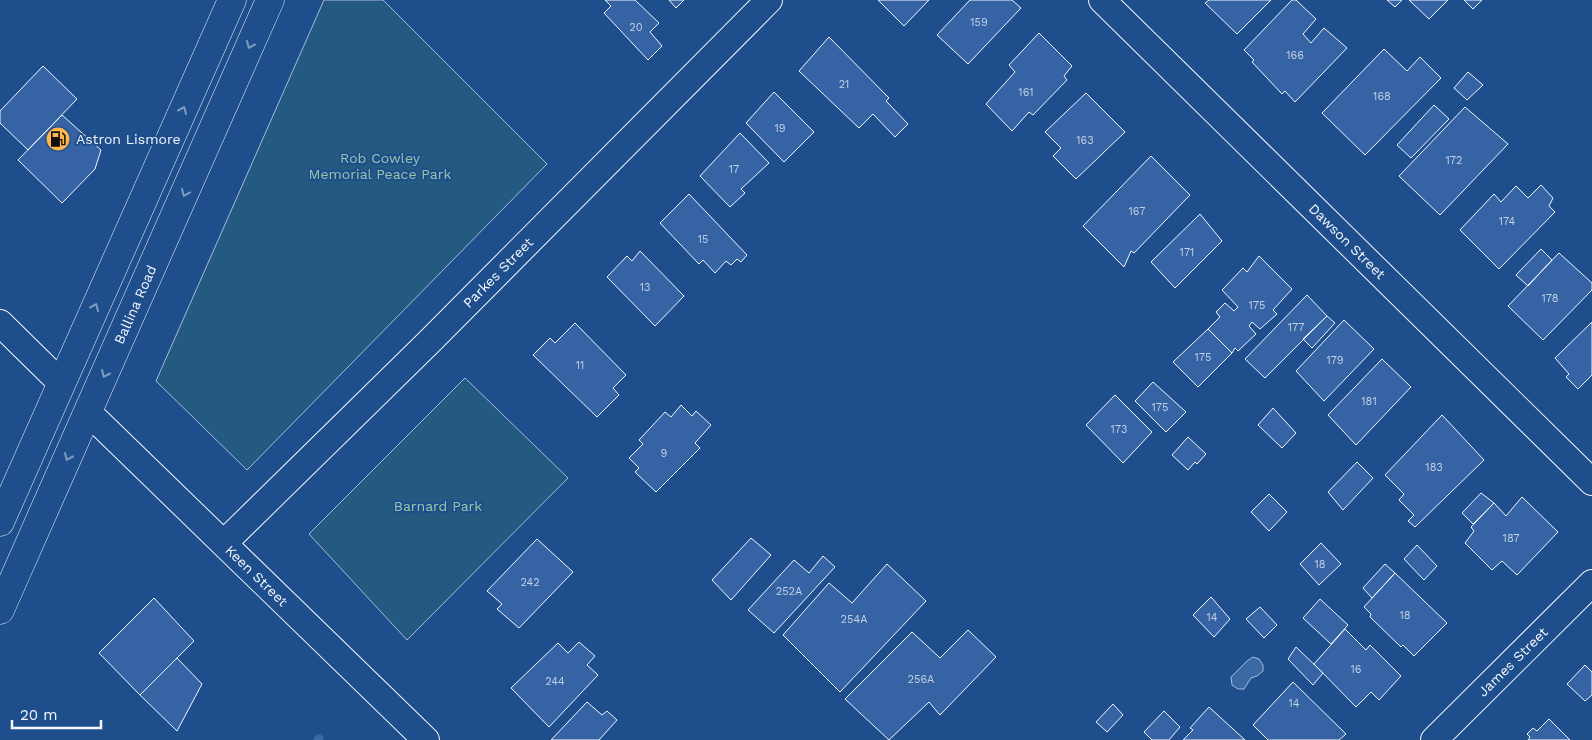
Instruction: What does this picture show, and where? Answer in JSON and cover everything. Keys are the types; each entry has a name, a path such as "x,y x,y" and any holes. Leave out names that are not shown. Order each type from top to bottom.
{"main road":[{"path":"0,522 232,0"},
{"name":"Ballina Road","path":"0,610 270,0"}],"street":[{"name":"Parkes Street","path":"224,543 428,342 769,0"},
{"name":"Dawson Street","path":"1102,0 1592,482"},
{"path":"0,323 62,384"},
{"name":"Keen Street","path":"88,412 426,740"},
{"name":"James Street","path":"1434,740 1592,583"}],"green space":[{"name":"Rob Cowley Memorial Peace Park","path":"324,0 383,0 547,164 247,470 156,381"},
{"name":"Barnard Park","path":"465,378 568,478 407,640 309,534"}],"shaded area":[{"path":"1253,657 1259,659 1263,665 1263,671 1251,678 1244,689 1238,689 1232,685 1231,677"}],"building":[{"path":"605,0 635,0 659,23 650,32 662,46 648,60 604,13 611,6"},
{"path":"669,0 684,0 676,8"},
{"path":"878,0 929,0 904,26"},
{"path":"970,0 1012,0 1021,8 968,64 937,35"},
{"path":"1209,0 1271,0 1237,34 1205,3"},
{"path":"1292,0 1296,0 1316,19 1303,34 1311,43 1324,28 1347,48 1295,102 1285,91 1282,94 1252,62 1254,60 1244,50"},
{"path":"1387,0 1402,0 1395,7"},
{"path":"1409,0 1448,0 1429,19"},
{"path":"1464,0 1482,0 1473,9"},
{"path":"1039,33 1072,66 1064,76 1067,80 1033,115 1029,112 1012,131 986,104 1015,72 1009,65"},
{"path":"829,37 889,98 886,101 908,124 895,137 873,114 859,128 799,71"},
{"path":"1384,49 1407,71 1420,57 1441,78 1365,155 1322,113"},
{"path":"43,66 77,99 28,150 0,123 0,111"},
{"path":"1468,72 1483,85 1467,100 1454,88"},
{"path":"774,92 814,132 784,162 746,123"},
{"path":"1086,93 1125,132 1076,179 1053,156 1061,148 1045,132"},
{"path":"1434,105 1449,119 1411,158 1397,145"},
{"path":"1465,107 1508,144 1440,215 1399,176"},
{"path":"62,115 101,150 95,169 62,203 18,160"},
{"path":"740,133 769,163 741,189 745,193 730,207 700,176"},
{"path":"1151,156 1190,195 1134,253 1131,251 1124,267 1083,226"},
{"path":"1541,185 1553,198 1549,206 1555,212 1499,269 1460,230 1494,194 1501,202 1516,186 1528,198"},
{"path":"689,194 747,255 741,262 737,259 731,265 726,261 715,273 703,260 699,264 660,223"},
{"path":"1200,214 1222,241 1175,288 1151,262"},
{"path":"1541,249 1552,260 1528,286 1516,275"},
{"path":"640,251 684,296 655,326 607,277 627,256 632,261"},
{"path":"1559,253 1592,283 1592,290 1543,340 1508,306"},
{"path":"1259,256 1292,289 1273,310 1277,314 1260,329 1252,322 1249,326 1256,334 1238,351 1235,348 1232,353 1208,329 1220,317 1216,312 1225,303 1234,311 1238,307 1222,290 1243,268 1247,272"},
{"path":"1307,295 1327,316 1265,378 1245,359"},
{"path":"1327,316 1335,323 1312,348 1303,339"},
{"path":"1344,320 1374,349 1324,401 1296,371"},
{"path":"1592,322 1592,375 1578,389 1566,377 1569,374 1555,358"},
{"path":"575,323 626,375 613,388 619,395 597,417 533,355 550,338 555,343"},
{"path":"1208,329 1232,353 1198,387 1173,362"},
{"path":"1382,359 1411,387 1356,445 1328,415"},
{"path":"1153,382 1186,412 1166,432 1135,401"},
{"path":"1115,395 1152,432 1123,463 1086,425"},
{"path":"681,405 692,416 696,411 711,425 695,443 700,448 656,492 635,472 639,468 629,458 643,444 639,440 665,412 671,417"},
{"path":"1273,408 1296,433 1282,448 1258,425"},
{"path":"1442,415 1484,460 1415,527 1408,521 1414,515 1399,500 1404,494 1385,475"},
{"path":"1188,437 1206,454 1188,470 1172,455"},
{"path":"1357,462 1373,478 1343,510 1328,492"},
{"path":"1481,493 1494,503 1473,524 1462,513"},
{"path":"1269,494 1287,512 1269,531 1251,512"},
{"path":"1522,497 1558,532 1517,575 1502,561 1492,570 1465,543 1474,531 1471,527 1494,503 1506,516"},
{"path":"751,538 771,555 731,600 712,580"},
{"path":"537,539 573,572 519,628 497,609 502,604 487,591"},
{"path":"1321,543 1341,564 1319,585 1300,564"},
{"path":"1417,545 1437,566 1424,580 1404,559"},
{"path":"823,556 835,567 774,633 748,610 794,560 809,573"},
{"path":"887,564 926,601 840,692 783,635 829,583 852,603"},
{"path":"1385,564 1395,573 1372,598 1363,588"},
{"path":"1395,573 1447,623 1414,656 1403,645 1401,647 1370,617 1371,614 1364,607"},
{"path":"1211,597 1230,619 1214,637 1193,615"},
{"path":"154,598 194,641 140,695 99,653"},
{"path":"1320,599 1348,625 1331,644 1303,618"},
{"path":"1260,607 1277,625 1264,638 1246,619"},
{"path":"1345,629 1366,650 1370,645 1401,676 1379,700 1371,692 1356,707 1314,664"},
{"path":"968,630 996,657 940,715 929,702 889,740 845,699 912,632 940,658"},
{"path":"579,642 595,656 587,665 598,675 549,727 511,688 558,643 568,653"},
{"path":"1296,647 1323,673 1313,685 1288,659"},
{"path":"177,658 202,684 177,731 140,695"},
{"path":"1585,665 1592,672 1592,695 1585,701 1567,684"},
{"path":"1293,682 1346,734 1339,740 1268,740 1253,725"},
{"path":"587,702 602,715 607,711 617,720 599,740 551,740"},
{"path":"1113,704 1123,715 1107,732 1096,722"},
{"path":"1209,707 1245,740 1183,740 1193,730 1190,728"},
{"path":"1164,711 1180,727 1169,740 1152,740 1144,732"},
{"path":"1549,719 1570,740 1528,740 1530,737 1527,734 1533,728 1537,731"}],"place":[{"name":"Astron Lismore","path":"58,139"}]}
